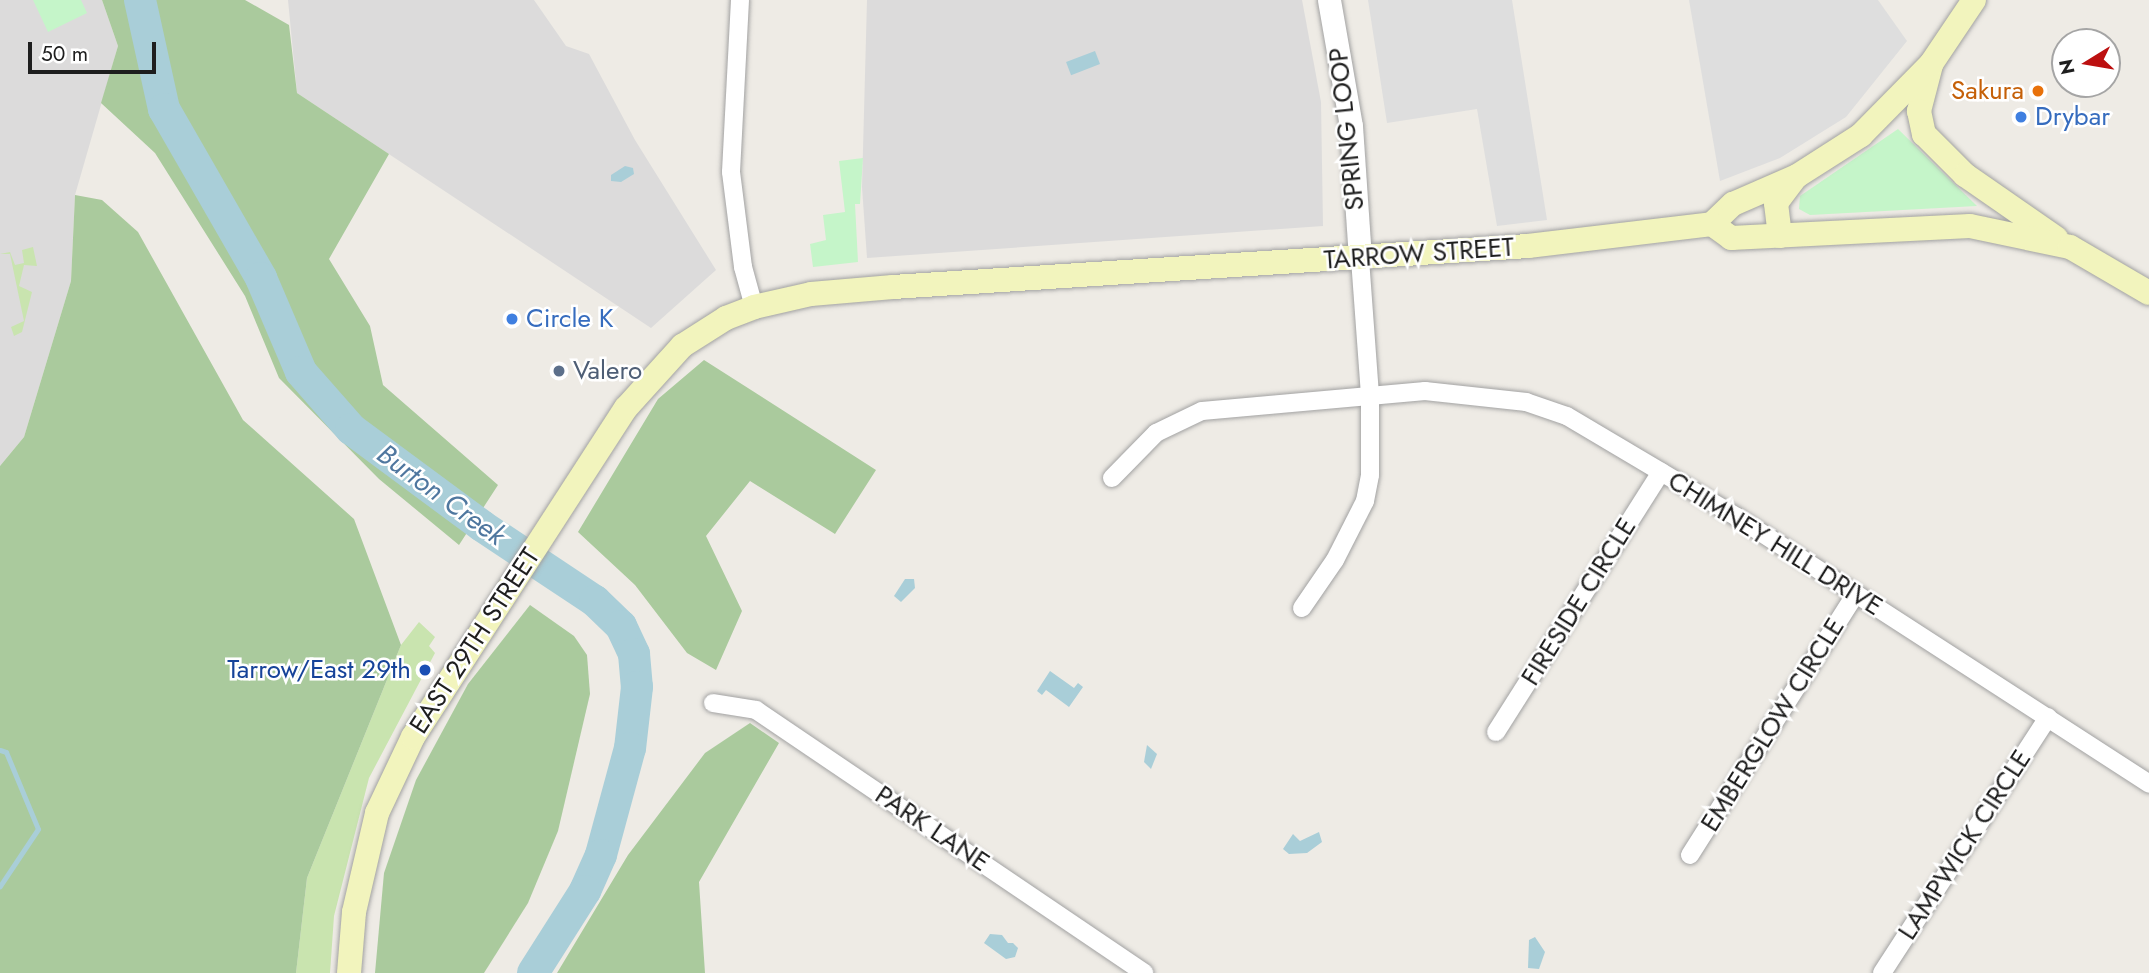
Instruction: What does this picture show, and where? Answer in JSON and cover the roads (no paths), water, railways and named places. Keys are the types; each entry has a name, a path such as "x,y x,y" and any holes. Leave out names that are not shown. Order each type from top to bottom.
{"main road":[{"path":"1974,0 1931,64 1861,135 1797,176 1734,204 1713,224 1731,238 1933,225 1981,228 2070,247"},
{"path":"1931,64 1920,111 1924,134 1965,175 2070,247 2149,293"},
{"path":"1780,236 1776,203 1797,176"},
{"name":"TARROW STREET","path":"682,346 726,317 801,296 894,287 1528,247 1713,224"},
{"name":"EAST 29TH STREET","path":"349,973 354,912 377,813 413,737 626,408 682,346"}],"street":[{"path":"740,0 731,172 743,267 754,307"},
{"name":"SPRING LOOP","path":"1329,0 1352,126 1360,259"},
{"path":"1301,608 1335,560 1365,501 1372,450 1360,259"},
{"name":"CHIMNEY HILL DRIVE","path":"1112,478 1156,433 1202,411 1370,395 1476,394 1526,402 1567,416 1661,471 2149,784"},
{"name":"FIRESIDE CIRCLE","path":"1496,732 1661,471"},
{"name":"EMBERGLOW CIRCLE","path":"1690,855 1855,595"},
{"name":"PARK LANE","path":"713,703 756,710 1144,973"},
{"name":"LAMPWICK CIRCLE","path":"1882,973 2048,717"}],"water":[{"path":"1095,51 1100,64 1071,75 1066,62"},
{"path":"625,166 633,168 634,174 621,182 611,181 611,175"},
{"path":"905,579 914,579 915,588 901,602 894,596"},
{"path":"1050,671 1074,688 1078,683 1083,687 1069,707 1046,690 1042,695 1037,691"},
{"path":"1147,745 1157,754 1151,769 1144,762"},
{"path":"1319,832 1322,842 1307,853 1289,854 1283,849 1293,834 1300,841"},
{"path":"990,934 1002,935 1008,943 1013,943 1018,948 1015,957 1006,959 984,943"},
{"path":"1535,937 1545,952 1539,969 1528,968 1529,940"}],"waterway":[{"name":"Burton Creek","path":"140,0 164,109 261,278 301,372 351,429 482,526 595,601 621,626 634,654 637,687 630,748 601,855 585,891 533,973"},
{"path":"0,750 6,752 38,829 0,886"}],"place":[{"name":"Sakura","path":"2038,91"},
{"name":"Drybar","path":"2021,117"},
{"name":"Circle K","path":"512,319"},
{"name":"Valero","path":"559,371"},
{"name":"Tarrow/East 29th","path":"425,670"}]}
